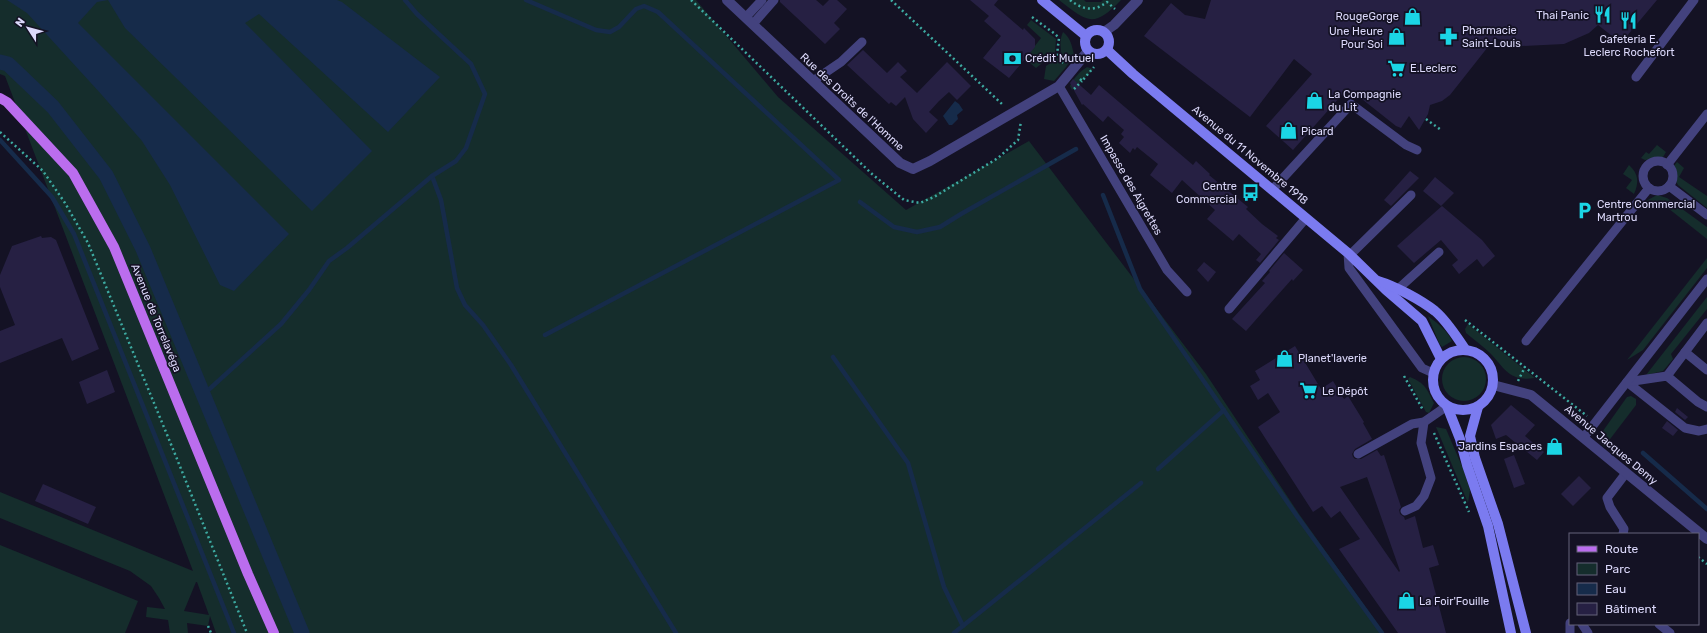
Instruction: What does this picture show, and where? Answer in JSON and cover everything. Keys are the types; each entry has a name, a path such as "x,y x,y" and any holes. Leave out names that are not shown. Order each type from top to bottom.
{"main road":[{"path":"1042,0 1086,36"},
{"path":"1096,30 1104,32 1109,39 1107,50 1099,55 1091,54 1084,44 1086,36 1092,31 1096,30"},
{"name":"Avenue du 11 Novembre 1918","path":"1107,50 1133,74 1349,254 1422,321 1441,359"},
{"name":"Avenue de Torrelavéga","path":"0,98 7,102 73,173 114,247 248,574 274,633"},
{"name":"Avenue du 11 Novembre 1918","path":"1376,280 1398,288 1434,311 1451,328 1465,349"},
{"path":"1478,407 1467,410 1457,410 1447,406 1440,400 1435,392 1433,382 1434,373 1441,359 1456,350 1465,349 1475,352 1484,357 1492,370 1493,385 1488,397 1478,407 1470,436 1475,458 1498,524 1526,633"},
{"path":"1447,406 1460,439 1467,465 1488,526 1511,633"},
{"name":"Avenue de Torrelavéga","path":"248,574 269,633"}],"street":[{"name":"Rue des Droits de l'Homme","path":"727,0 900,163 913,169 930,161 1060,86 1088,51"},
{"path":"1104,32 1138,0"},
{"name":"Avenue Jacques Demy","path":"1493,385 1531,396 1584,437 1707,538"}],"lane":[{"path":"749,21 762,0"},
{"path":"749,21 774,0"},
{"path":"1636,77 1694,0"},
{"path":"813,81 841,62 862,42"},
{"name":"Impasse des Aigrettes","path":"1060,86 1167,270 1187,292"},
{"path":"1272,190 1351,104 1406,145 1417,150"},
{"path":"1667,165 1707,114"},
{"path":"1654,162 1667,165 1670,168 1672,177 1669,186 1662,191 1652,190 1649,188 1643,176 1647,167 1654,162"},
{"path":"1669,186 1707,215"},
{"path":"1526,342 1649,188"},
{"path":"1411,195 1349,254 1349,268 1422,368 1434,373"},
{"path":"1229,309 1306,218"},
{"path":"1398,288 1439,252"},
{"path":"1584,437 1707,279"},
{"path":"1627,382 1667,376 1707,325"},
{"path":"1685,352 1707,370"},
{"path":"1667,376 1698,402 1707,407"},
{"path":"1627,382 1685,428 1699,431 1707,429"},
{"path":"1358,454 1412,424 1426,421 1447,406"},
{"path":"1405,511 1416,506 1424,496 1431,478 1421,443 1426,421"},
{"path":"1623,533 1624,530 1610,507 1607,498 1626,473"},
{"path":"1660,625 1670,633"}],"path":[{"path":"892,0 1012,114"},
{"path":"1070,0 1080,7 1099,8 1107,2 1123,15"},
{"path":"1032,17 1059,38 1057,54 1058,59 1082,81 1094,68"},
{"path":"1426,119 1441,130"},
{"path":"0,132 43,171 65,203 88,243 175,454 246,633"},
{"path":"1465,320 1595,423"},
{"path":"1404,376 1470,514"},
{"path":"1699,558 1707,564"},
{"path":"208,626 211,633"}],"green space":[{"path":"0,0 696,0 778,97 906,210 1029,141 1206,374 1299,514 1384,633 216,633 210,616 208,626 187,623 188,633 170,633 168,620 146,617 147,607 165,609 151,586 130,571 0,518 0,492 193,571 5,76 0,74","holes":["197,582 209,615 184,611"]},
{"path":"1059,0 1101,2 1103,0 1121,0 1104,15 1091,19 1077,14"},
{"path":"1031,20 1056,39 1055,53 1036,68 1025,59 1041,38 1027,25"},
{"path":"1063,32 1066,34 1072,46 1074,55 1054,81 1044,79 1046,66 1054,61 1060,54 1060,43"},
{"path":"1087,67 1093,69 1072,90 1070,86 1073,80"},
{"path":"1657,145 1666,152 1663,157 1645,160 1641,158 1646,152 1649,154"},
{"path":"1677,162 1684,168 1679,177 1707,196 1707,208 1678,185 1675,180 1673,167"},
{"path":"1629,165 1635,172 1637,179 1637,186 1634,194 1626,188 1632,180 1623,174"},
{"path":"1657,195 1667,198 1707,227 1707,239 1659,201 1652,209 1644,202"},
{"path":"1707,258 1707,268 1643,350 1627,360"},
{"path":"1707,297 1707,309 1671,354 1673,359 1663,371 1646,375"},
{"path":"1428,316 1445,330 1452,341 1442,347"},
{"path":"1468,324 1535,378 1520,378 1504,369 1487,350 1466,333 1465,329"},
{"path":"1464,357 1476,361 1482,367 1486,379 1482,391 1476,397 1464,401 1452,397 1446,391 1442,379 1446,367 1452,361"},
{"path":"1410,377 1425,387 1434,403 1429,413 1426,412 1408,379"},
{"path":"1631,396 1636,399 1636,405 1604,447 1598,438 1627,397"},
{"path":"1436,427 1446,429 1464,471 1470,490 1468,503"},
{"path":"0,545 138,601 125,633 0,633"}],"water":[{"path":"7,0 108,0 97,2 78,23 289,234 234,291 220,285 170,185 142,141 27,13"},
{"path":"108,0 337,0 342,2 440,77 388,132 259,14 245,23 372,151 312,211 125,28"},
{"path":"955,101 963,110 957,115 958,119 952,125 949,125 943,116"}],"building":[{"path":"780,0 816,0 823,6 829,0 837,0 847,9 834,23 840,29 825,44 780,2"},
{"path":"970,0 998,0 994,5 1023,30 1024,28 1035,39 1035,47 1009,78 983,58 1001,36 984,21 989,16"},
{"name":"E.Leclerc","path":"1211,0 1657,0 1621,43 1598,25 1589,33 1564,44 1522,46 1495,38 1450,95 1442,101 1430,105 1428,114 1419,130 1409,116 1401,128 1396,126 1348,88 1293,150 1266,126 1312,74 1294,59 1250,117 1144,36 1171,3 1185,15 1205,19"},
{"path":"863,50 887,73 898,62 907,71 900,77 917,93 947,62 971,86 957,100 949,92 939,101 929,112 938,120 926,133 913,119 905,97 896,106 891,102 889,104 847,65"},
{"path":"1073,79 1091,95 1099,85 1193,165 1196,161 1210,174 1209,175 1248,207 1246,209 1262,224 1278,236 1276,238 1279,240 1260,263 1256,260 1261,254 1239,234 1233,241 1207,219 1215,210 1182,180 1172,193 1150,175 1158,164 1137,147 1135,150 1133,148 1130,153 1119,143 1124,137 1121,134 1124,130 1108,116 1103,122 1083,104 1082,105 1070,83"},
{"path":"1410,171 1419,178 1391,206 1384,200"},
{"path":"1435,177 1454,193 1441,206 1423,191"},
{"path":"1442,206 1482,240 1495,256 1483,267 1477,259 1459,274 1452,265 1458,260 1441,240 1414,263 1397,246"},
{"path":"41,236 42,238 51,237 56,240 99,349 72,361 62,338 0,363 0,331 15,325 0,287 0,275 12,246"},
{"path":"1284,253 1303,270 1293,281 1292,279 1246,331 1232,319 1265,283 1262,281"},
{"path":"1204,262 1216,272 1208,282 1197,270"},
{"path":"1295,346 1321,389 1333,381 1344,399 1348,396 1364,422 1363,423 1372,439 1355,449 1352,454 1353,457 1355,459 1361,459 1377,450 1381,456 1384,455 1401,507 1399,510 1400,514 1405,520 1415,516 1423,548 1433,545 1439,565 1429,568 1446,633 1398,633 1339,549 1360,539 1340,511 1331,518 1322,506 1313,512 1258,427 1280,412 1268,393 1258,400 1250,386 1260,380 1255,371","holes":["1367,477 1400,571 1399,572 1340,487"]},
{"path":"107,370 115,392 87,404 79,382"},
{"path":"1511,405 1535,425 1525,436 1544,452 1537,460 1506,435 1496,439 1491,425"},
{"path":"1677,408 1688,417 1685,420 1675,412"},
{"path":"1667,421 1678,430 1673,436 1662,428"},
{"path":"1514,455 1525,484 1514,488 1504,459"},
{"path":"1579,476 1591,488 1573,506 1561,494"},
{"path":"43,484 96,507 88,524 35,501"}],"waterway":[{"path":"204,394 281,324 309,290 329,261 347,248 432,176 456,161 466,148 485,94 471,64 417,14 405,0"},
{"path":"526,0 596,30 610,32 619,27 636,9 644,6 658,12 839,180 545,335"},
{"path":"0,62 8,64 53,107 106,175 143,249 302,633"},
{"path":"0,140 52,197 74,234 234,633"},
{"path":"860,202 894,227 917,232 940,227 1076,149"},
{"path":"432,176 441,200 457,288 465,305 483,325 511,365 676,633"},
{"path":"1103,195 1140,289 1297,516 1382,633"},
{"path":"833,357 908,463 944,587 963,626"},
{"path":"1158,469 1224,410"},
{"path":"1643,453 1707,509"},
{"path":"954,633 1141,483"}],"place":[{"name":"Thai Panic","path":"1602,15"},
{"name":"RougeGorge","path":"1412,16"},
{"name":"Cafeteria E. Leclerc Rochefort","path":"1629,21"},
{"name":"Pharmacie Saint-Louis","path":"1449,36"},
{"name":"Une Heure Pour Soi","path":"1396,37"},
{"name":"Crédit Mutuel","path":"1012,58"},
{"name":"E.Leclerc","path":"1397,68"},
{"name":"La Compagnie du Lit","path":"1315,100"},
{"name":"Picard","path":"1288,131"},
{"name":"Centre Commercial","path":"1250,192"},
{"name":"Centre Commercial Martrou","path":"1584,210"},
{"name":"Planet'laverie","path":"1285,358"},
{"name":"Le Dépôt","path":"1309,391"},
{"name":"Jardins Espaces","path":"1555,446"},
{"name":"La Foir'Fouille","path":"1406,601"}]}
